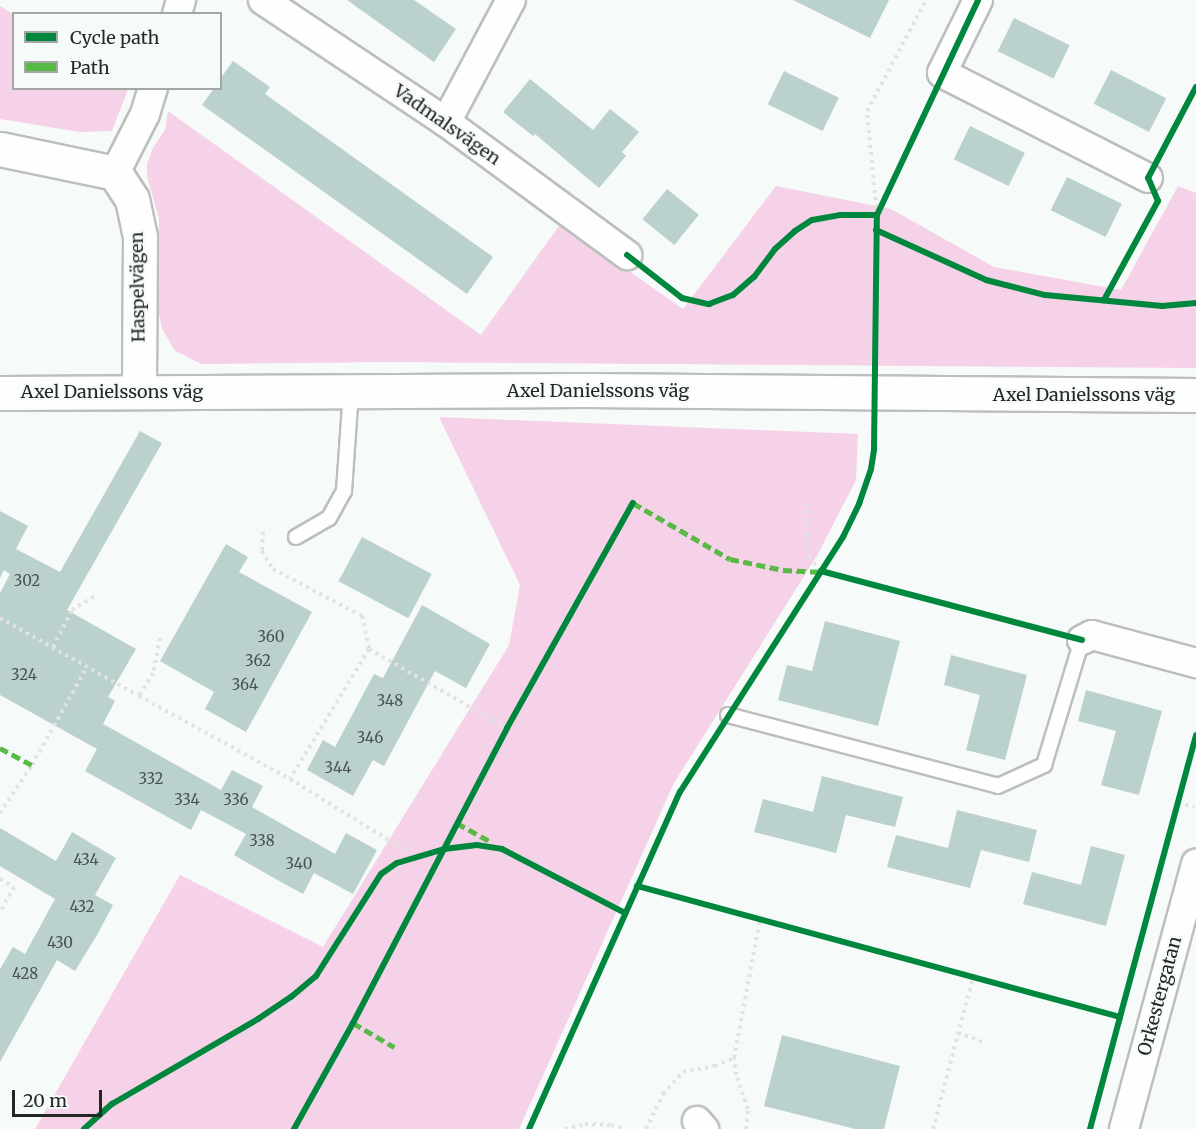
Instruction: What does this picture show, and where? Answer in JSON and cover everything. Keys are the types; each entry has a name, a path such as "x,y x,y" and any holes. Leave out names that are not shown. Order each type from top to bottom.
{"street":[{"name":"Vadmalsvägen","path":"263,0 446,122 627,255"},
{"path":"446,122 511,0"},
{"path":"978,0 942,73 1148,178"},
{"path":"0,149 115,173 145,114 152,90"},
{"name":"Haspelvägen","path":"115,173 132,199 140,237 139,391"},
{"name":"Axel Danielssons väg","path":"0,393 351,391 1196,395"},
{"path":"1082,640 1092,635 1196,663"},
{"name":"Orkestergatan","path":"1124,1129 1196,864"}],"lane":[{"path":"296,537 329,518 344,492 351,391"},
{"path":"728,715 998,786 1044,765 1082,640"}],"path":[{"path":"877,215 867,111 926,0"},
{"path":"805,503 809,557 821,571"},
{"path":"263,532 262,551 273,569 362,616 369,649 290,779"},
{"path":"53,648 72,610 94,596"},
{"path":"0,618 290,779 417,857"},
{"path":"139,696 153,673 160,638"},
{"path":"369,649 507,728"},
{"path":"0,813 32,765 87,667"},
{"path":"1178,803 1195,807"},
{"path":"0,879 14,887 0,912"},
{"path":"746,1129 748,1109 736,1075 734,1058 760,919"},
{"path":"933,1129 973,977"},
{"path":"958,1033 985,1043"},
{"path":"646,1129 663,1094 683,1072 715,1066 734,1058"},
{"path":"565,1129 585,1124 612,1125 623,1129"}],"shaded area":[{"path":"0,6 12,13 12,90 128,90 112,131 80,132 0,119"},
{"path":"168,111 481,335 561,223 683,309 776,186 891,209 994,267 1121,290 1178,186 1196,193 1196,368 385,362 201,364 174,350 162,328 158,309 159,219 147,176 147,164 153,148 165,130"},
{"path":"439,417 858,434 856,480 818,554 674,783 519,1129 35,1129 180,875 323,947 509,645 520,585"}],"building":[{"path":"347,0 414,0 456,29 434,62"},
{"path":"793,0 889,0 870,38"},
{"path":"1014,18 1070,45 1054,78 998,51"},
{"path":"233,61 270,87 265,94 493,257 467,294 202,105 213,90 222,90 222,76"},
{"path":"1111,70 1166,98 1149,132 1094,104"},
{"path":"784,71 839,98 823,131 768,104"},
{"path":"530,79 593,130 610,109 639,132 622,152 626,156 599,188 535,134 533,136 503,112"},
{"path":"970,126 1025,153 1009,186 954,159"},
{"path":"1067,177 1122,204 1106,237 1051,210"},
{"path":"667,189 699,215 674,245 642,219"},
{"path":"140,431 162,443 67,610 136,649 108,697 115,701 103,724 221,790 232,770 263,786 252,807 335,854 346,833 377,850 353,894 314,873 303,894 272,877 234,855 246,834 201,810 191,830 85,771 97,749 0,695 0,593 10,574 4,570 0,578 0,511 28,526 16,549 60,572"},
{"path":"362,537 432,574 408,618 339,581"},
{"path":"226,544 248,557 239,572 312,612 246,732 205,709 214,692 160,661"},
{"path":"422,605 490,644 466,688 435,671 384,766 373,760 353,796 307,770 323,740 335,747 374,674 383,678"},
{"path":"825,621 900,641 878,726 778,700 787,665 812,671"},
{"path":"951,655 1027,675 1005,760 966,750 980,695 944,685"},
{"path":"1086,690 1162,711 1139,795 1101,785 1116,731 1078,721"},
{"path":"822,776 903,797 895,827 846,815 836,853 754,832 763,799 813,812"},
{"path":"957,810 1037,830 1029,862 981,850 970,888 887,867 896,835 948,848"},
{"path":"0,828 56,861 72,832 116,858 95,895 113,905 97,935 75,971 57,960 0,1062 0,969 13,947 25,954 55,899 0,866"},
{"path":"1091,846 1125,855 1106,926 1023,904 1032,872 1081,885"},
{"path":"782,1035 900,1066 884,1129 855,1129 764,1106"}],"marked path":[{"path":"630,506 633,503 730,559 783,570 823,572"},
{"path":"0,748 32,765"},
{"path":"457,823 491,842"},
{"path":"353,1023 394,1047"}],"cycle path":[{"path":"529,1129 680,792 843,537 859,504 871,469 874,449 877,215 978,0"},
{"path":"1104,300 1158,201 1148,178 1196,87"},
{"path":"627,255 682,298 709,304 733,295 754,277 775,249 795,231 812,220 840,215 877,215"},
{"path":"876,230 986,280 1045,295 1162,306 1196,303"},
{"path":"294,1129 353,1023 507,728 633,503"},
{"path":"821,571 1082,640"},
{"path":"637,886 1120,1017 1196,735"},
{"path":"84,1129 112,1104 258,1019 291,997 316,976 381,874 397,863 444,849 477,845 502,849 625,913"},
{"path":"1090,1129 1120,1017"}]}
